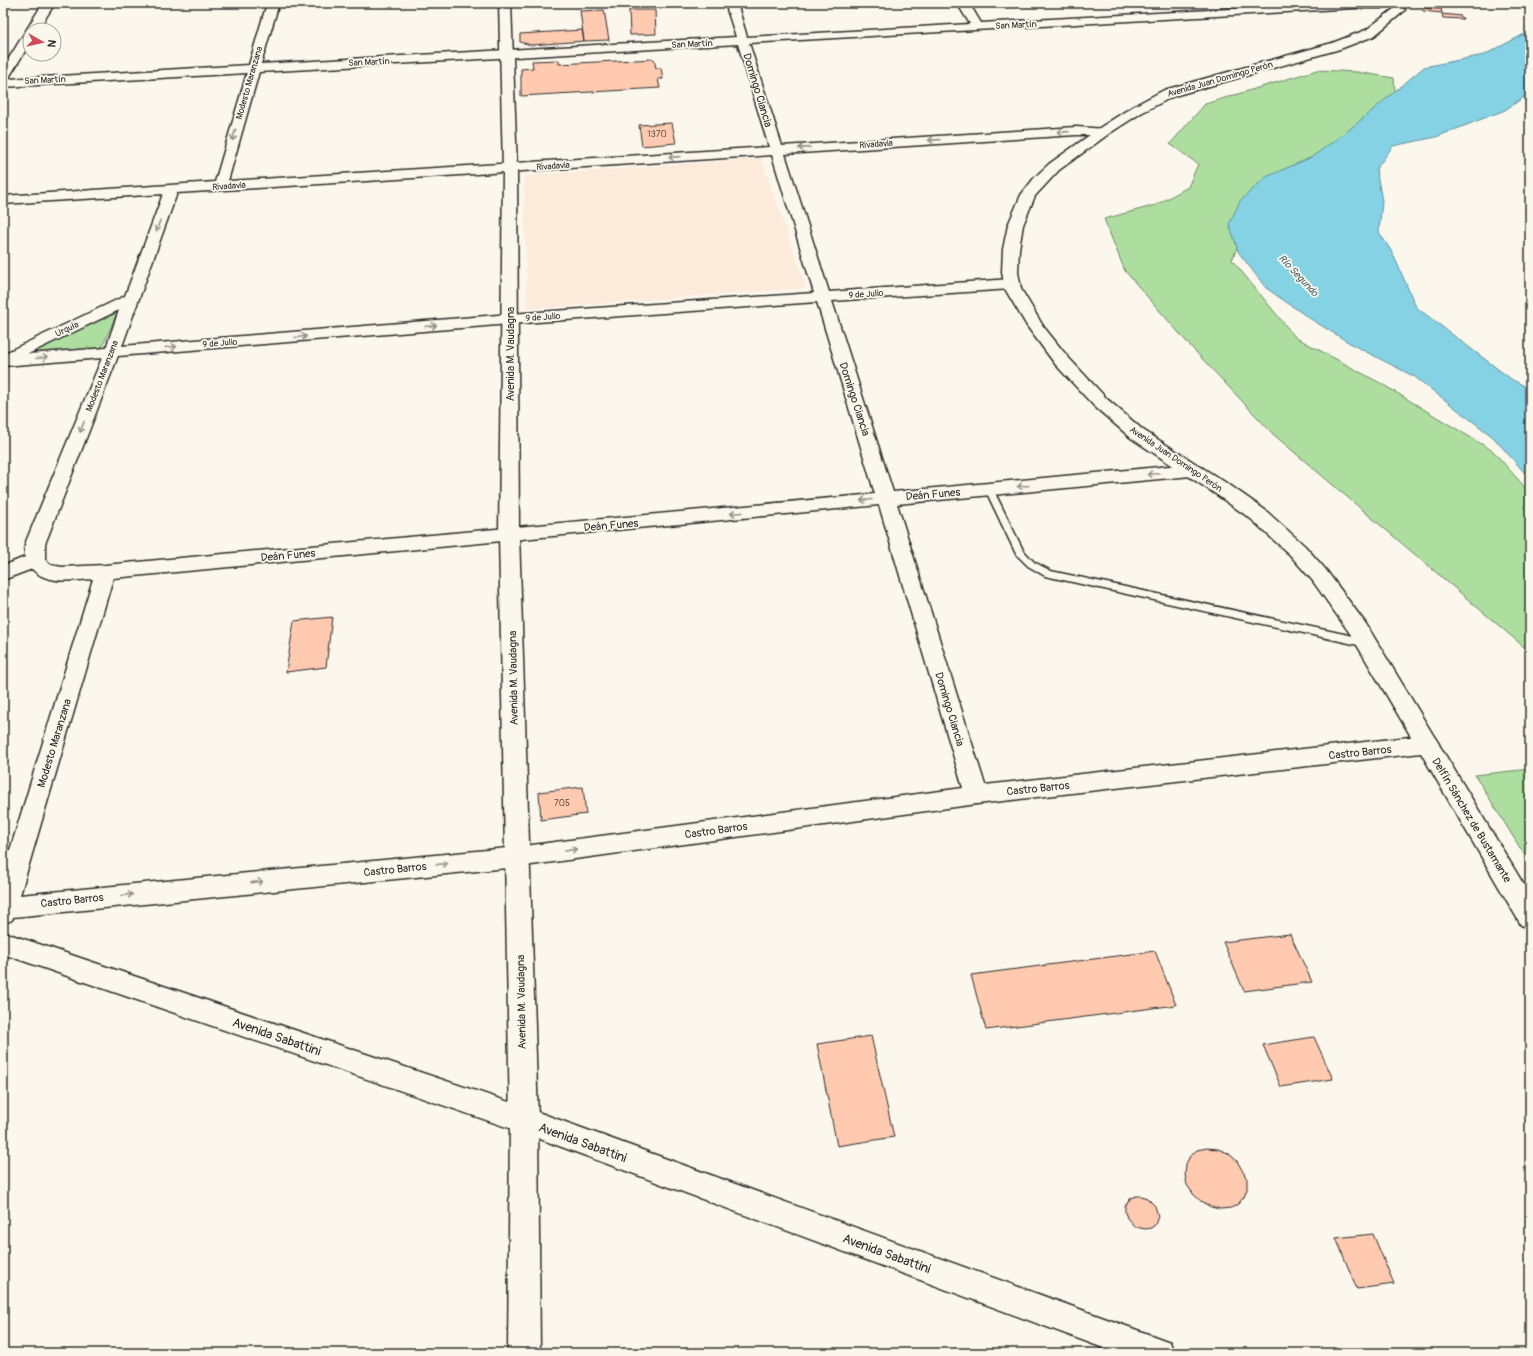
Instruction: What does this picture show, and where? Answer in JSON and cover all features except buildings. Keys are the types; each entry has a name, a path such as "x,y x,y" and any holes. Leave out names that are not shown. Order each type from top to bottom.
{"main road":[{"name":"Avenida M. Vaudagna","path":"505,3 510,168 509,534 524,1120 524,1353"},
{"name":"Avenida Juan Domingo Perón","path":"1394,5 1370,33 1336,46 1169,92 1148,102 1061,161 1040,180 1028,195 1019,215 1011,248 1012,284 1034,325 1055,354 1094,396 1136,433 1243,504 1274,528 1306,560 1326,584 1367,644 1427,744"}],"street":[{"path":"37,22 49,3"},
{"name":"Modesto Maranzana","path":"220,187 253,68 273,3"},
{"name":"Domingo Ciancia","path":"731,3 886,498 976,795"},
{"path":"963,3 978,27"},
{"path":"1186,3 1197,14"},
{"name":"San Martín","path":"3,83 1355,5 1394,5"},
{"path":"3,78 22,47"},
{"name":"Rivadavia","path":"3,200 1076,131 1102,132"},
{"name":"Modesto Maranzana","path":"35,561 35,544 112,352 171,190"},
{"path":"3,210 28,199"},
{"name":"9 de Julio","path":"3,361 510,319 1012,284"},
{"name":"Urquía","path":"3,361 131,299"},
{"name":"Deán Funes","path":"35,561 45,571 62,574 105,572 1191,470"},
{"path":"3,573 35,561"},
{"name":"Modesto Maranzana","path":"4,910 105,572"},
{"name":"Castro Barros","path":"4,910 517,857 976,795 1427,744"},
{"name":"Delfín Sánchez de Bustamante","path":"1427,744 1530,917"},
{"name":"Avenida Sabattini","path":"3,944 524,1120 1159,1353"}],"lane":[{"path":"989,489 1019,552 1031,564 1048,574 1367,644"}],"shaded area":[{"path":"761,158 806,288 527,309 524,176"}],"green space":[{"path":"1317,70 1357,72 1394,78 1396,103 1252,211 1232,260 1295,337 1382,384 1493,451 1530,493 1530,652 1274,435 1193,349 1125,271 1104,219 1156,205 1188,187 1198,164 1170,144 1205,104"},
{"path":"117,313 101,350 20,355"},
{"path":"1530,769 1530,864 1475,775"}],"water":[{"name":"Río Segundo","path":"1530,31 1530,93 1505,110 1436,137 1393,146 1376,169 1382,201 1379,232 1393,254 1416,307 1511,379 1530,389 1530,479 1493,437 1415,377 1353,345 1309,318 1266,288 1239,253 1229,224 1240,201 1266,177 1312,157 1350,129 1424,67 1484,55"}]}
